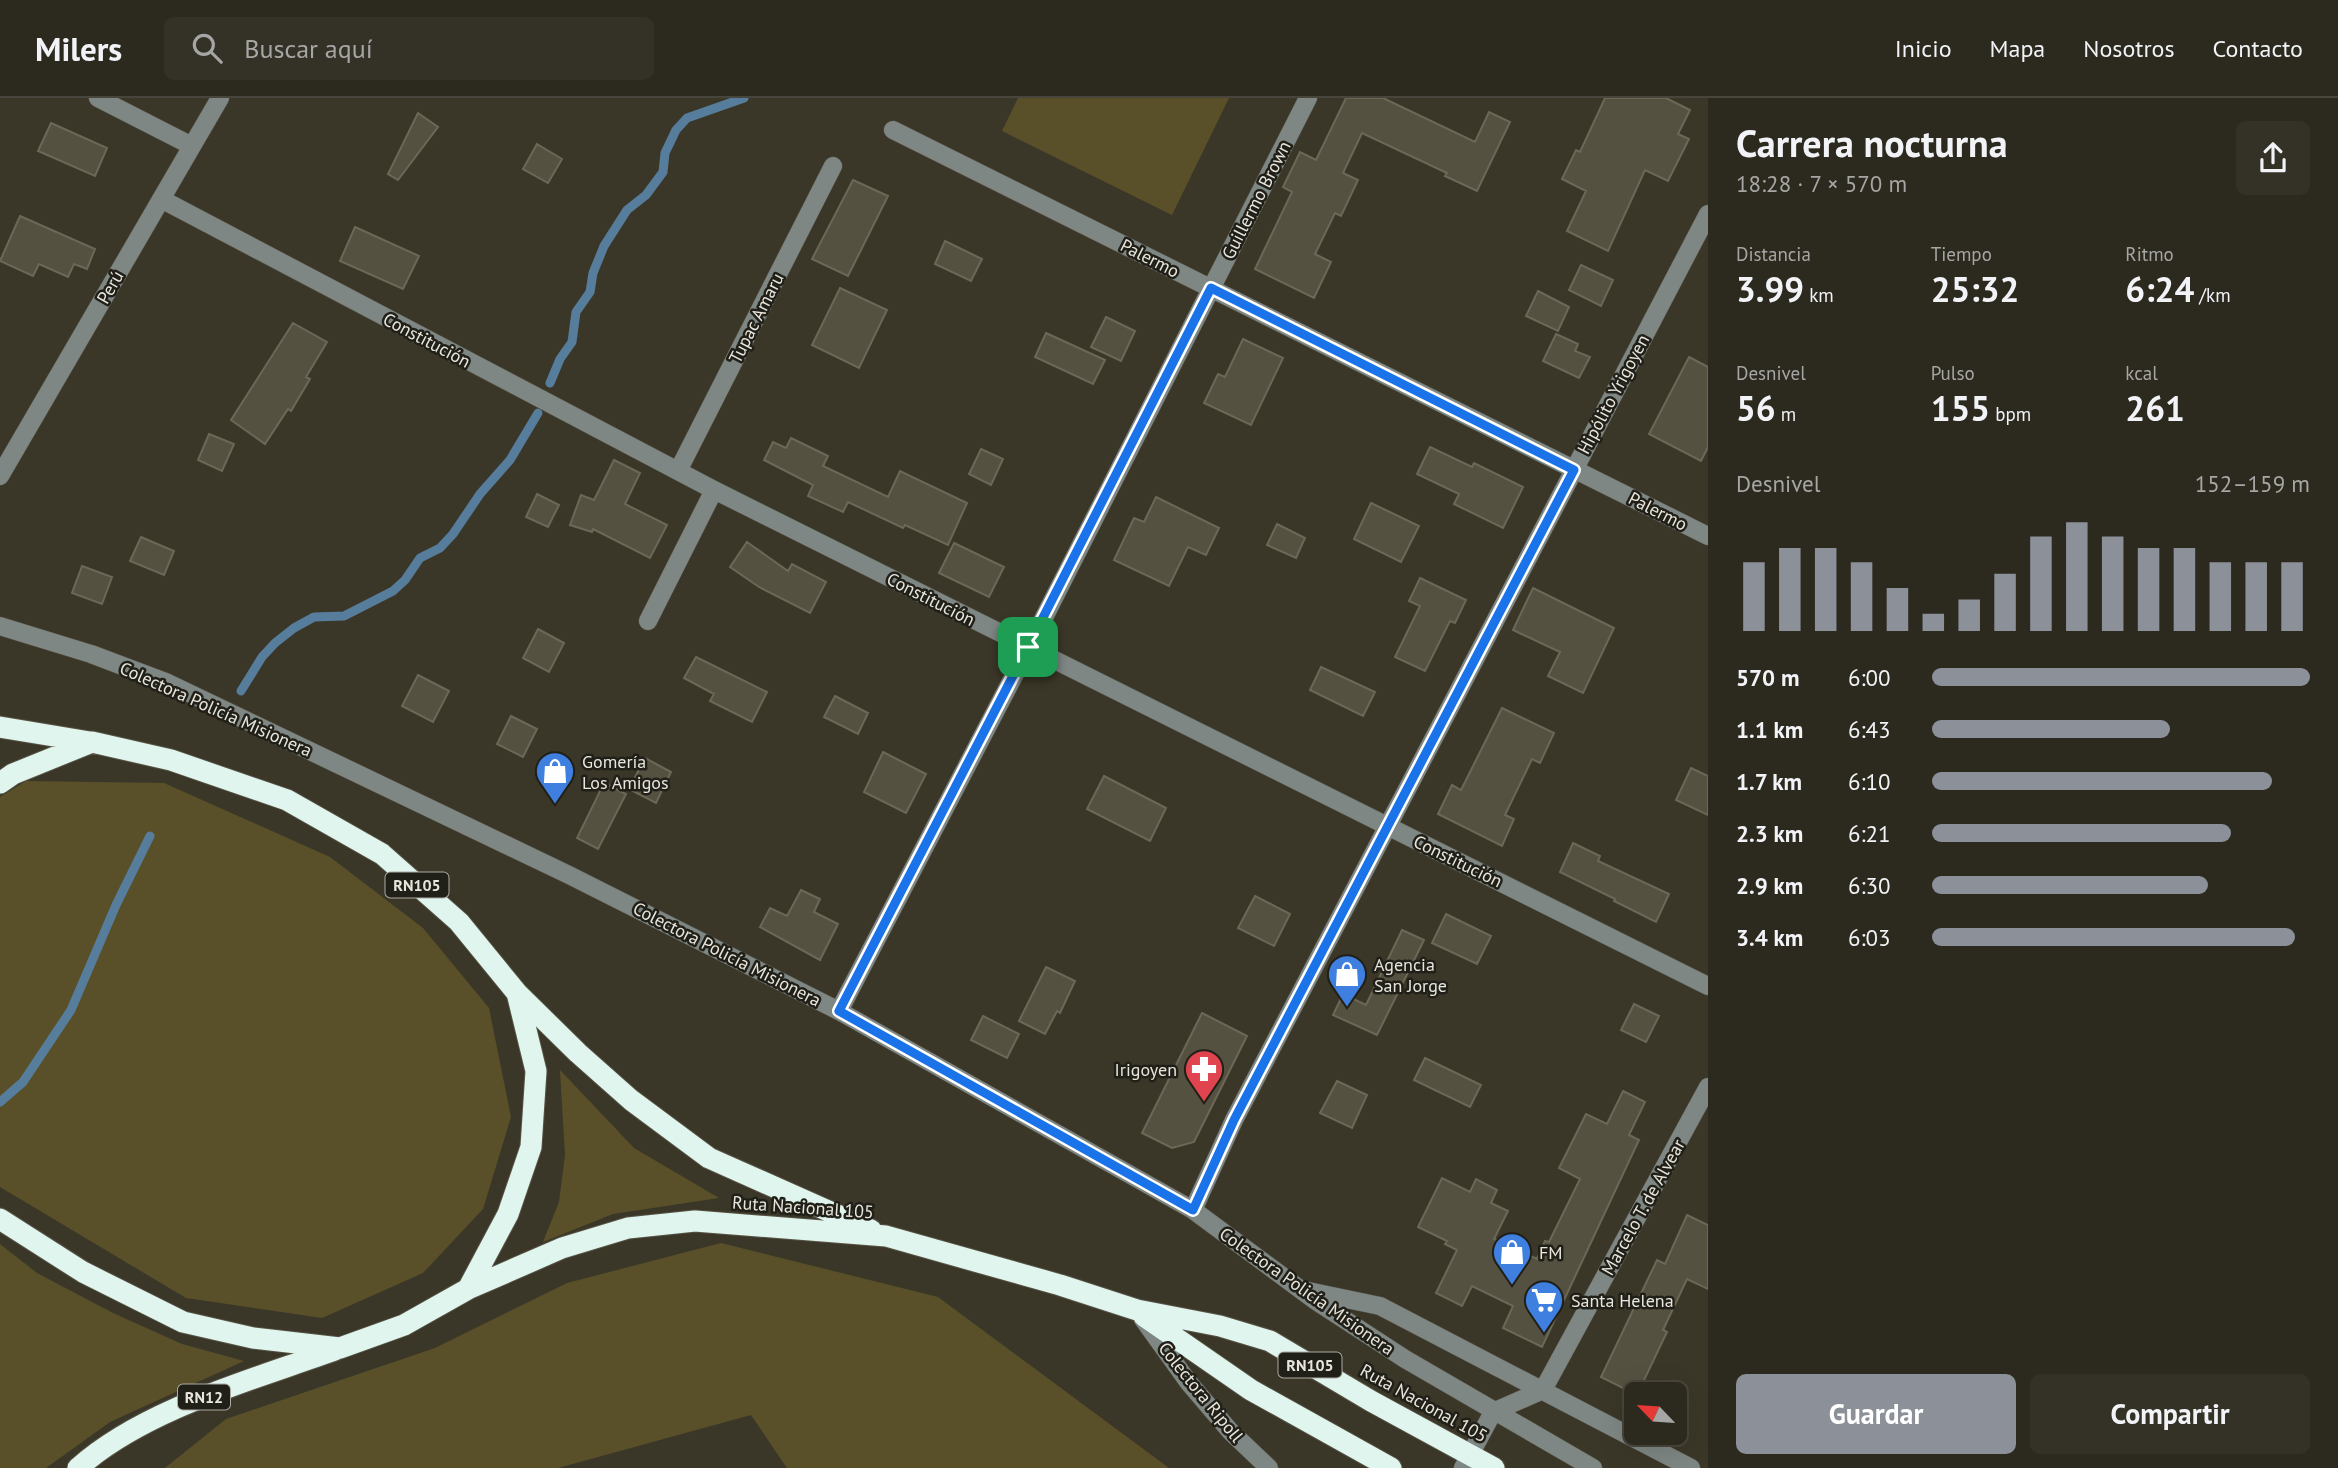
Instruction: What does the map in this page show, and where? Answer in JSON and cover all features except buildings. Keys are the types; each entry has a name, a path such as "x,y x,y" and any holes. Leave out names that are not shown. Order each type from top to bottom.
{"highway":[{"name":"RN105","path":"0,727 92,742 171,760 287,800 382,854 458,922 517,993 631,1100 709,1158 886,1236"},
{"path":"0,783 12,774 92,742"},
{"name":"RN105","path":"0,1219 83,1272 183,1322 253,1338 340,1348 404,1325 468,1289 508,1214 531,1147 536,1071 517,993"},
{"name":"Ruta Nacional 105","path":"468,1289 562,1248 628,1228 695,1221 886,1236 1060,1285 1137,1310 1220,1326 1269,1341 1467,1461 1494,1468"},
{"name":"Ruta Nacional 105","path":"1137,1310 1251,1390 1391,1468"},
{"name":"RN12","path":"78,1468 95,1452 178,1406 340,1348"}],"street":[{"path":"98,98 191,146"},
{"name":"Perú","path":"0,477 220,98"},
{"name":"Guillermo Brown","path":"839,1011 1308,98"},
{"name":"Palermo","path":"893,130 1708,536"},
{"name":"Tupac Amaru","path":"678,471 833,166"},
{"name":"Constitución","path":"161,199 714,490 1708,986"},
{"name":"Hipólito Yrigoyen","path":"1193,1210 1234,1120 1708,214"},
{"path":"648,621 714,490"},
{"name":"Colectora Policía Misionera","path":"0,626 91,654 168,683 569,875 839,1011 1193,1210 1301,1290 1405,1359 1593,1468"},
{"name":"Marcelo T. de Alvear","path":"1543,1390 1708,1087"},
{"path":"1301,1290 1380,1306 1691,1468"},
{"name":"Colectora Ripoll","path":"1137,1310 1197,1393 1230,1431 1269,1468"},
{"path":"1467,1461 1493,1412 1543,1390"}],"shaded area":[{"path":"1018,98 1229,98 1172,215 1002,131"},
{"path":"26,781 164,783 330,857 423,928 489,1008 511,1117 483,1209 423,1273 322,1318 186,1298 0,1187 0,797"},
{"path":"560,1070 634,1148 719,1198 613,1214 543,1242 559,1202 565,1155"},
{"path":"721,1243 938,1297 1169,1468 787,1468 751,1415 558,1468 165,1468 226,1419 435,1348 567,1283"},
{"path":"0,1244 37,1273 113,1313 182,1344 244,1361 110,1422 46,1468 0,1468"}],"waterway":[{"path":"550,383 560,359 572,342 576,312 590,292 593,273 604,246 627,210 646,195 663,172 665,153 676,130 687,118 744,98"},
{"path":"241,691 262,657 294,628 314,617 344,616 393,591 405,580 420,558 440,548 453,534 480,494 510,460 538,413"},
{"path":"0,1102 23,1082 71,1010 116,905 150,836"}],"place":[{"name":"Gomería Los Amigos","path":"555,805"},
{"name":"Agencia San Jorge","path":"1347,1008"},
{"name":"Irigoyen","path":"1204,1103"},
{"name":"FM","path":"1512,1286"},
{"name":"Santa Helena","path":"1544,1334"}],"route":[{"path":"1211,288 1574,470 1234,1120 1193,1210 839,1011 1028,647 1211,288"}]}
